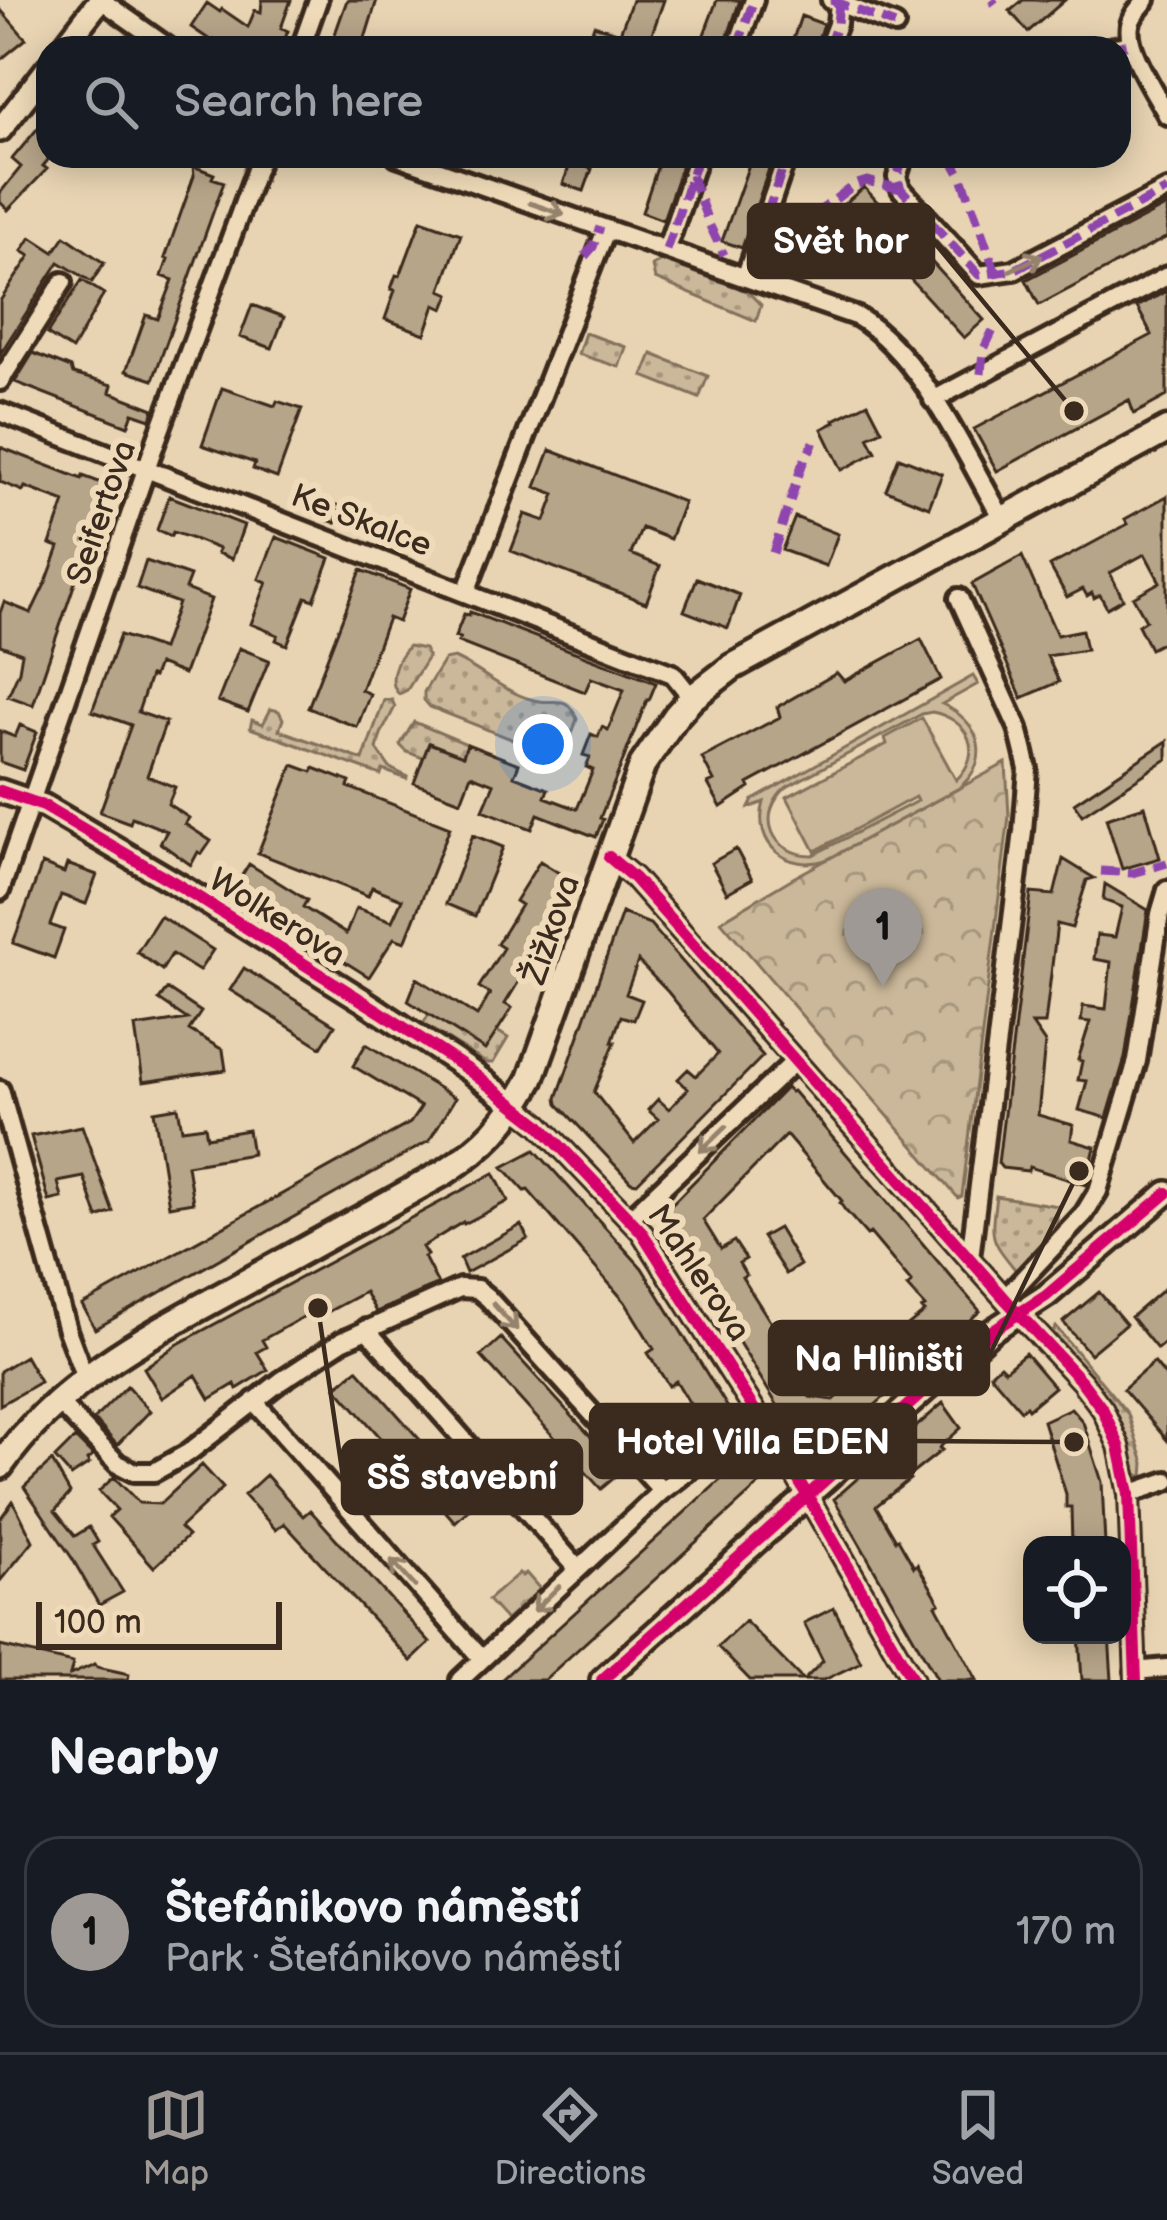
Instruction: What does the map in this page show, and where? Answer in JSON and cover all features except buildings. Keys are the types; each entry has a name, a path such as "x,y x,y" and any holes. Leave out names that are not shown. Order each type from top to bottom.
{"main road":[{"name":"Žižkova","path":"0,1466 57,1401 86,1378 162,1329 445,1172 502,1126 531,1079 643,764 692,698 733,667 1167,430"}],"street":[{"path":"72,36 100,0 152,36"},
{"path":"305,36 318,0"},
{"path":"741,36 754,0"},
{"path":"1131,36 1137,10 1147,0"},
{"path":"832,36 838,1 895,25"},
{"path":"1131,44 1167,116"},
{"path":"0,130 36,84"},
{"name":"Seifertova","path":"0,891 257,168"},
{"path":"431,168 858,317 885,336 916,373 1003,520"},
{"path":"666,250 694,168"},
{"path":"745,278 783,168"},
{"path":"900,168 901,189 979,275 1014,270 1167,190"},
{"path":"466,592 606,230"},
{"path":"933,400 1167,276"},
{"path":"0,381 63,282"},
{"name":"Ke Skalce","path":"0,412 673,674 692,698"},
{"path":"959,598 1018,728 1028,769 970,1258"},
{"name":"Wolkerova","path":"0,791 44,806 89,832 364,1001 516,1106"},
{"path":"609,857 634,878 1103,1410 1120,1445 1129,1494 1135,1676 1167,1668"},
{"path":"602,1680 990,1332 1084,1214 1098,1191 1137,1061 1167,890"},
{"path":"630,1218 796,1060"},
{"path":"0,1090 61,1310 86,1378"},
{"name":"Mahlerova","path":"516,1106 630,1218 765,1427 914,1680"},
{"path":"1012,1305 1046,1296 1167,1193"},
{"path":"57,1401 118,1464 134,1472 154,1472 188,1453 342,1340 460,1288 477,1289 662,1490"},
{"path":"366,1329 578,1568"},
{"path":"254,1401 482,1659"},
{"path":"460,1680 662,1490 703,1460 765,1427"},
{"path":"1129,1494 1167,1481"}],"green space":[{"path":"663,260 747,291 761,305 756,321 655,279 652,266"},
{"path":"585,333 626,347 619,367 578,354"},
{"path":"652,354 708,376 699,398 643,376"},
{"path":"409,646 424,649 428,657 407,690 399,694 393,683 395,669"},
{"path":"454,658 517,694 565,703 577,719 568,745 560,752 547,753 430,707 424,692 444,660"},
{"path":"973,676 978,684 942,704 965,720 978,741 979,753 970,776 959,788 828,859 799,862 776,852 763,831 764,802 749,808 753,800","holes":["922,714 945,716 963,729 971,748 970,759 956,780 922,718 885,738 887,744 787,797 815,851 915,797 917,801 813,855 787,849 778,841 770,821 777,798 787,787"]},
{"path":"384,700 392,700 395,707 377,749 390,768 407,779 383,770 381,775 250,728 252,720 263,724 271,709 279,711 283,719 279,730 363,760"},
{"path":"414,722 467,744 463,756 429,743 423,758 407,752 400,745"},
{"path":"1006,763 1009,816 962,1196 958,1198 721,921"},
{"path":"429,1014 508,1038 493,1063 486,1063 423,1024"},
{"path":"996,1196 1058,1206 1056,1232 1018,1273 994,1238"},
{"path":"1056,1327 1128,1414 1144,1463 1143,1477 1137,1474 1119,1418 1053,1332"},
{"path":"519,1573 526,1573 540,1589 506,1620 488,1600"}],"marked path":[{"path":"741,36 754,0"},
{"path":"831,0 895,25"},
{"path":"832,36 843,0"},
{"path":"992,0 995,4"},
{"path":"666,250 694,168"},
{"path":"749,266 783,168"},
{"path":"900,168 901,189 979,275 1014,270 1167,190"},
{"path":"957,168 996,273"},
{"path":"691,175 724,255"},
{"path":"749,264 854,185 867,181 901,189"},
{"path":"585,256 600,227"},
{"path":"981,374 983,351 994,328"},
{"path":"773,553 814,442"},
{"path":"1101,871 1133,873 1167,863"},
{"path":"638,1463 665,1464 687,1457 703,1460"}],"cycle path":[{"path":"0,791 44,806 180,886 470,1071 539,1124 641,1231 795,1474 913,1680"},
{"path":"609,857 634,878 1103,1410 1119,1446 1129,1494 1136,1680"},
{"path":"602,1680 990,1332 1046,1296 1167,1193"}],"place":[{"name":"Svět hor","path":"1074,411"},
{"name":"Štefánikovo náměstí","path":"883,987"},
{"name":"Na Hliništi","path":"1079,1171"},
{"name":"SŠ stavební","path":"318,1308"},
{"name":"Hotel Villa EDEN","path":"1074,1442"}]}
